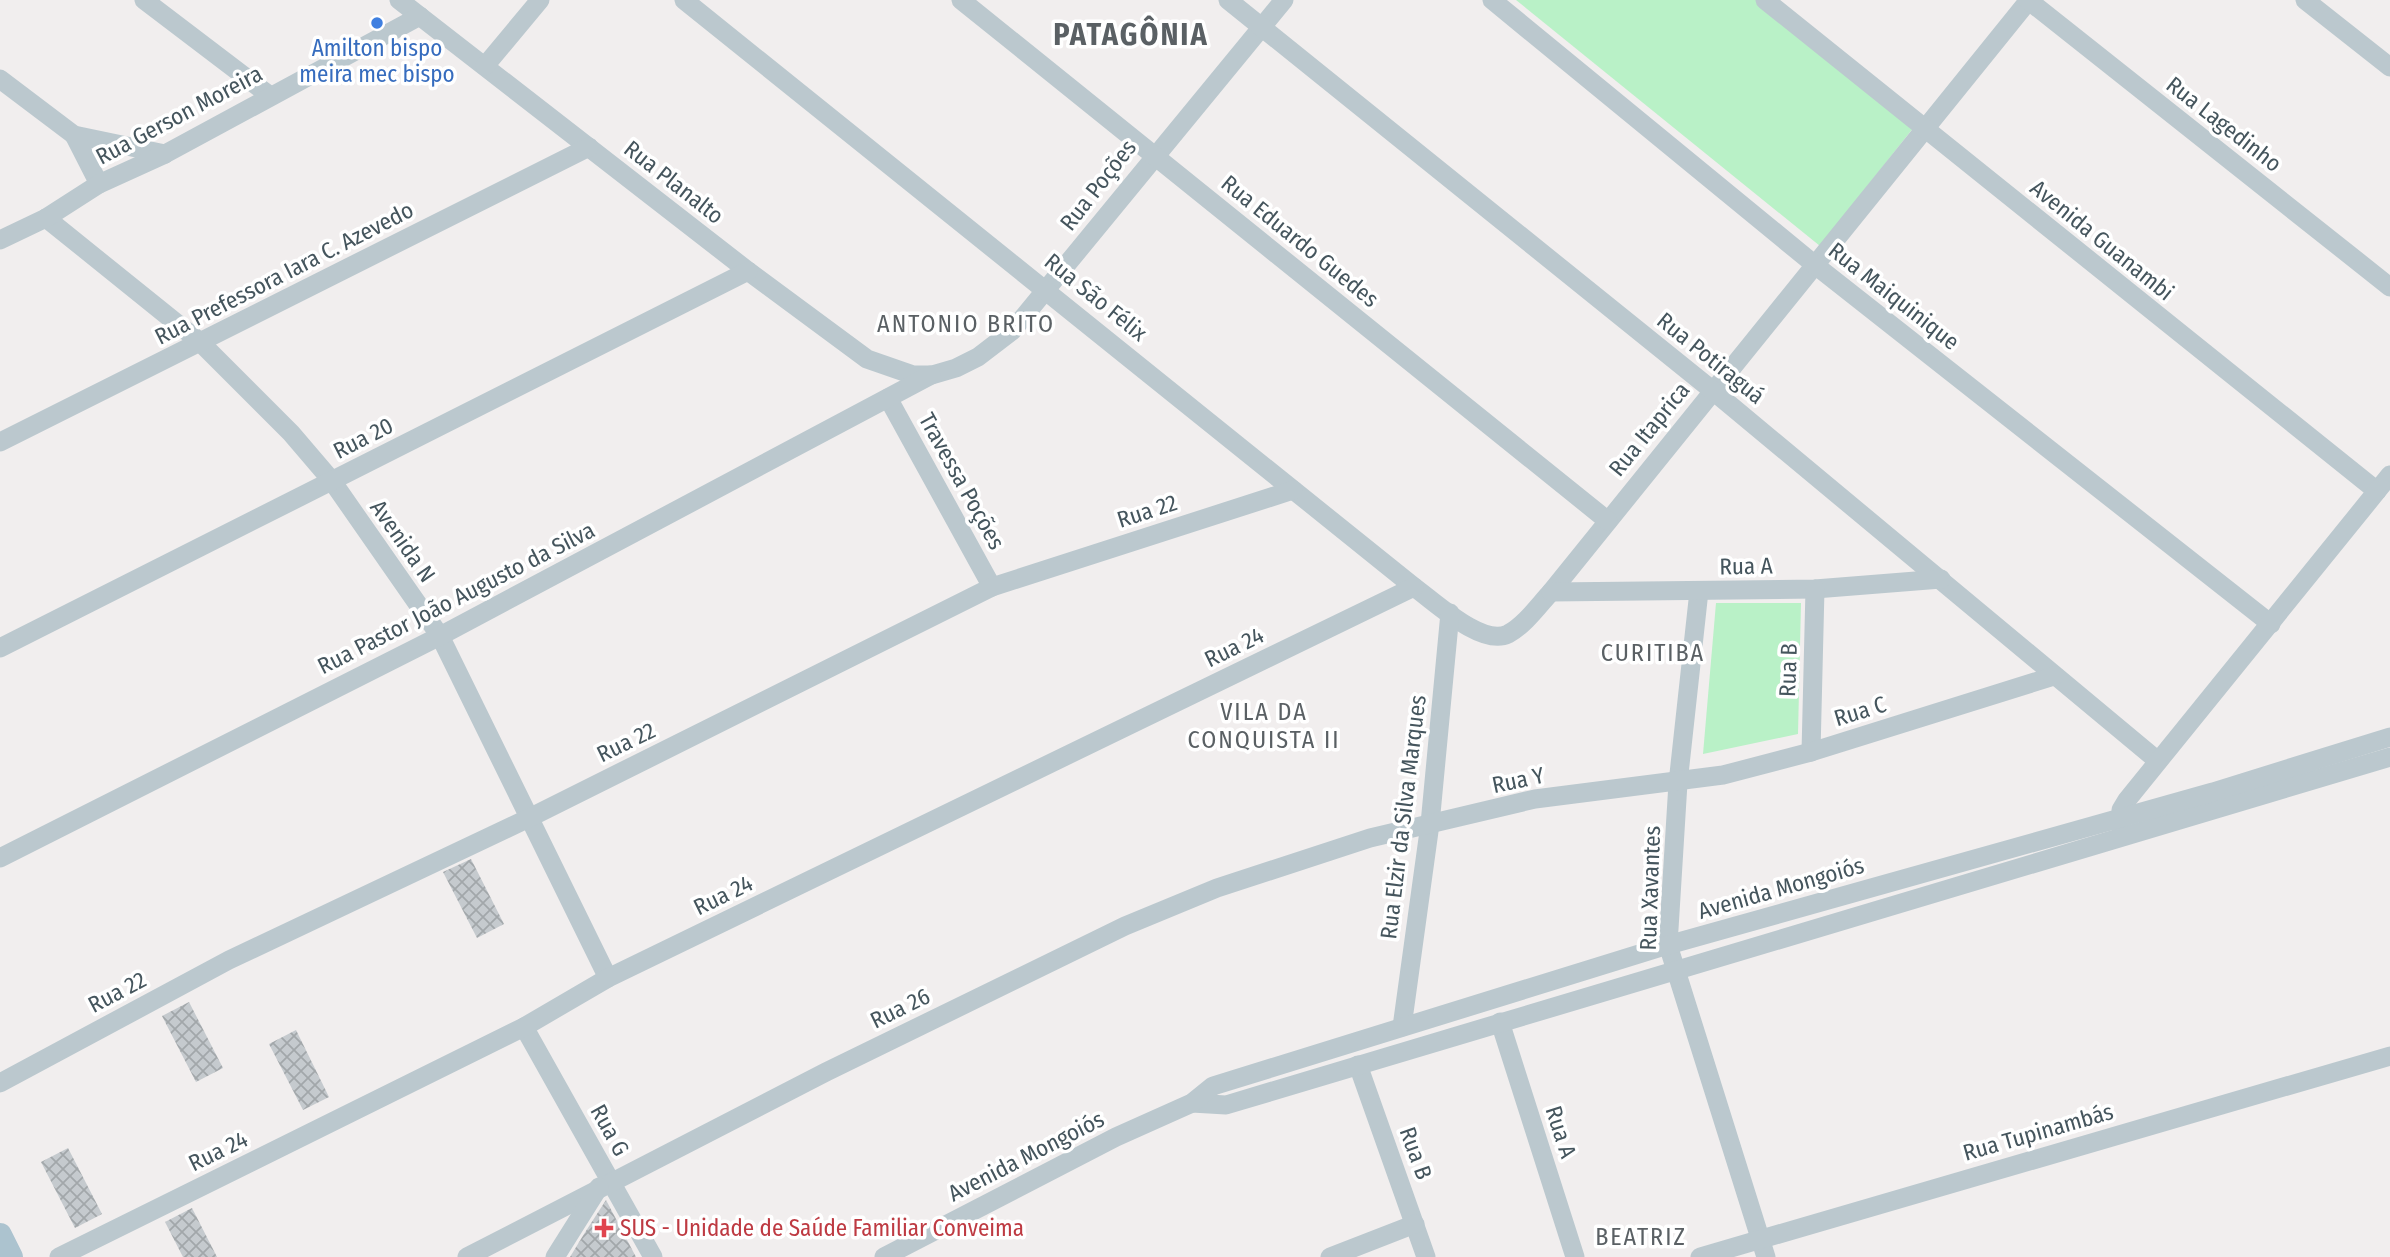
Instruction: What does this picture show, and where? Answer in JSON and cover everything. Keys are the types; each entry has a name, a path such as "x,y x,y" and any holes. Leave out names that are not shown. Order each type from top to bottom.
{"main road":[{"path":"0,1235 11,1257"}],"street":[{"path":"144,0 269,95"},
{"name":"Rua Planalto","path":"400,0 748,271 867,359 913,375 932,375"},
{"path":"485,66 540,0"},
{"name":"Rua São Félix","path":"684,0 1048,289 1414,587 1477,631"},
{"name":"Rua Eduardo Guedes","path":"961,0 1608,521"},
{"name":"Rua Potiraguá","path":"1228,0 1712,390 2158,761"},
{"name":"Rua Poções","path":"932,375 956,368 978,357 1012,331 1154,154 1284,0"},
{"name":"Rua Maiquinique","path":"1492,0 1815,265 2271,624"},
{"name":"Avenida Guanambi","path":"1765,0 2377,491"},
{"path":"1926,130 2028,0"},
{"name":"Rua Lagedinho","path":"2028,0 2390,287"},
{"path":"2305,0 2390,67"},
{"name":"Rua Gerson Moreira","path":"0,240 46,218 99,184 165,154 269,95 420,16"},
{"path":"0,79 74,135 165,154"},
{"name":"Rua Itaprica","path":"1477,631 1488,635 1507,634 1551,592 1712,390 1926,130"},
{"path":"74,135 99,184"},
{"name":"Rua Prefessora Iara C. Azevedo","path":"0,442 589,148"},
{"name":"Avenida N","path":"46,218 201,342 291,433 332,481 440,636 608,978"},
{"name":"Rua 20","path":"0,648 748,271"},
{"name":"Rua Pastor João Augusto da Silva","path":"0,858 440,636 932,375"},
{"name":"Travessa Poções","path":"888,398 992,587"},
{"path":"2126,838 2119,819 2127,800 2390,475"},
{"name":"Rua 22","path":"0,1083 229,960 529,818 992,587 1293,490"},
{"name":"Rua A","path":"1551,592 1815,589 1941,579"},
{"name":"Rua 24","path":"59,1257 524,1027 608,978 1414,587"},
{"name":"Rua B","path":"1811,752 1815,589"},
{"name":"Rua Xavantes","path":"1699,591 1678,783 1668,945 1766,1257"},
{"name":"Rua Elzir da Silva Marques","path":"1402,1027 1430,824 1450,612"},
{"name":"Rua C","path":"1678,783 1723,775 1811,752 2054,676"},
{"name":"Avenida Mongoiós","path":"884,1257 1116,1137 1192,1103 1213,1086 1668,945 2119,819 2390,737"},
{"name":"Avenida Mongoiós","path":"1192,1103 1226,1105 2390,757"},
{"name":"Rua Y","path":"1370,838 1535,799 1678,783"},
{"name":"Rua 26","path":"467,1257 605,1184 1125,926 1217,888 1370,838"},
{"name":"Rua A","path":"1500,1022 1575,1257"},
{"name":"Rua G","path":"524,1027 605,1184 653,1257"},
{"name":"Rua Tupinambás","path":"1700,1257 1760,1237 2390,1056"},
{"name":"Rua B","path":"1359,1065 1426,1257"},
{"path":"555,1257 605,1184"},
{"path":"1330,1257 1415,1224"}],"green space":[{"path":"1516,0 1757,0 1914,127 1820,246"},
{"path":"1716,603 1801,603 1798,734 1703,754"}],"building":[{"path":"471,859 504,924 477,938 443,872"},
{"path":"189,1002 223,1068 196,1082 162,1016"},
{"path":"296,1030 329,1097 303,1110 269,1044"},
{"path":"68,1148 102,1214 75,1228 41,1162"},
{"name":"SUS - Unidade de Saúde Familiar Conveima","path":"606,1200 636,1257 570,1257 584,1234"},
{"path":"192,1208 217,1257 183,1257 165,1222"}],"place":[{"name":"Amilton bispo meira mec bispo","path":"377,23"},
{"name":"SUS - Unidade de Saúde Familiar Conveima","path":"604,1228"}],"district":[{"name":"PATAGÔNIA","path":"1131,35"},
{"name":"ANTONIO BRITO","path":"966,324"},
{"name":"CURITIBA","path":"1653,653"},
{"name":"VILA DA CONQUISTA II","path":"1264,726"},
{"name":"BEATRIZ","path":"1641,1237"}]}
